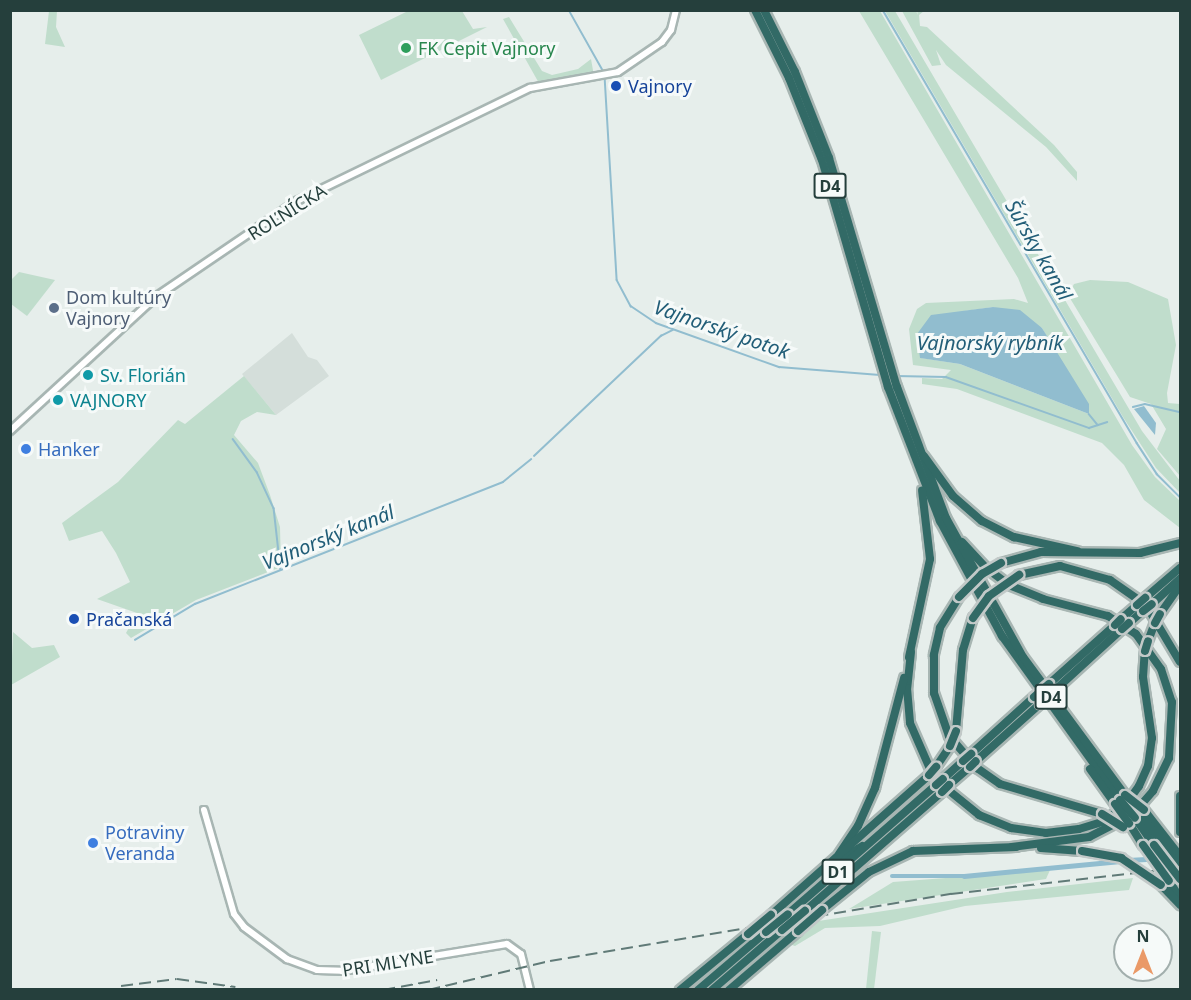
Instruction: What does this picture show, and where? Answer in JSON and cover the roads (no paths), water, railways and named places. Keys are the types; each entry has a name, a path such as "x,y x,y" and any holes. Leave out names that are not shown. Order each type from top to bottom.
{"highway":[{"name":"D4","path":"755,10 789,78 822,160 917,469 980,598 1056,716 1120,799"},
{"name":"D4","path":"764,10 795,72 829,158 887,369"},
{"name":"D4","path":"893,387 946,518 1023,657 1134,819 1163,844 1180,867"},
{"path":"920,451 953,496 982,521 1014,537 1077,551"},
{"path":"839,854 858,826 875,788 910,652 930,559 930,535 917,469"},
{"path":"729,990 869,872 913,851 1012,847 1089,837 1132,815 1153,791 1169,758 1172,702 1161,669 1136,634 1108,616 1042,599 1009,585 975,558 946,518"},
{"path":"1180,543 1140,553 1077,551 1025,554 1001,563 974,581 959,597 940,628 932,675 937,711 949,736 976,768 1000,784 1102,814 1134,819 1180,856"},
{"path":"680,990 771,915 936,767 950,746 956,731 963,650 973,618 996,590 1019,575 1060,566 1110,580 1146,605 1180,662"},
{"name":"D1","path":"698,990 943,785 1148,601 1180,568"},
{"name":"D1","path":"1148,601 1180,579"},
{"path":"910,652 907,688 910,723 931,771 942,785 979,815 1011,828 1046,833 1079,829 1105,821 1126,804 1139,786 1148,766 1152,738 1143,677 1145,651 1155,623 1180,585"},
{"name":"D1","path":"712,990 902,828 943,785"},
{"path":"1180,796 1180,832"},
{"path":"1134,819 1143,845 1180,905"},
{"path":"822,910 902,828"},
{"path":"810,880 888,829"},
{"name":"D4","path":"1163,844 1180,879"},
{"path":"1012,847 1082,851 1130,861 1165,883 1180,898"}],"street":[{"name":"ROĽNÍCKA","path":"10,431 152,300 297,201 525,90 606,75 626,68 662,42 671,30 676,10"},
{"name":"PRI MLYNE","path":"204,810 234,914 244,927 287,959 317,970 342,971 507,944 521,954 530,990"}],"water":[{"name":"Vajnorský rybník","path":"993,307 1020,310 1042,328 1089,404 1089,414 960,364 920,358 917,334 931,315"},
{"path":"1144,406 1156,423 1155,435 1134,409"}],"waterway":[{"name":"Vajnorský potok","path":"569,10 604,72"},
{"name":"Šúrsky kanál","path":"883,10 1137,443 1157,474 1180,497"},
{"name":"Vajnorský potok","path":"605,76 617,280 631,306 656,323 779,367 880,375"},
{"name":"Vajnorský kanál","path":"534,456 661,336 673,330"},
{"name":"Vajnorský potok","path":"896,376 946,377 1089,428 1107,422"},
{"name":"Vajnorský potok","path":"1133,407 1145,404 1180,412"},
{"path":"1089,414 1098,425"},
{"path":"233,439 257,472 274,508 281,570"},
{"name":"Vajnorský kanál","path":"135,640 195,604 503,482 531,459"},
{"path":"1128,860 1164,858"},
{"path":"892,876 964,876 1120,861"}],"railway":[{"path":"428,990 550,961 951,894 1180,868"},
{"path":"121,986 177,979 235,987"},
{"path":"383,990 437,980"}],"place":[{"name":"FK Cepit Vajnory","path":"406,48"},
{"name":"Vajnory","path":"616,86"},
{"name":"Dom kultúry Vajnory","path":"54,308"},
{"name":"Sv. Florián","path":"88,375"},
{"name":"VAJNORY","path":"58,400"},
{"name":"Hanker","path":"26,449"},
{"name":"Pračanská","path":"74,619"},
{"name":"Potraviny Veranda","path":"93,843"}]}
